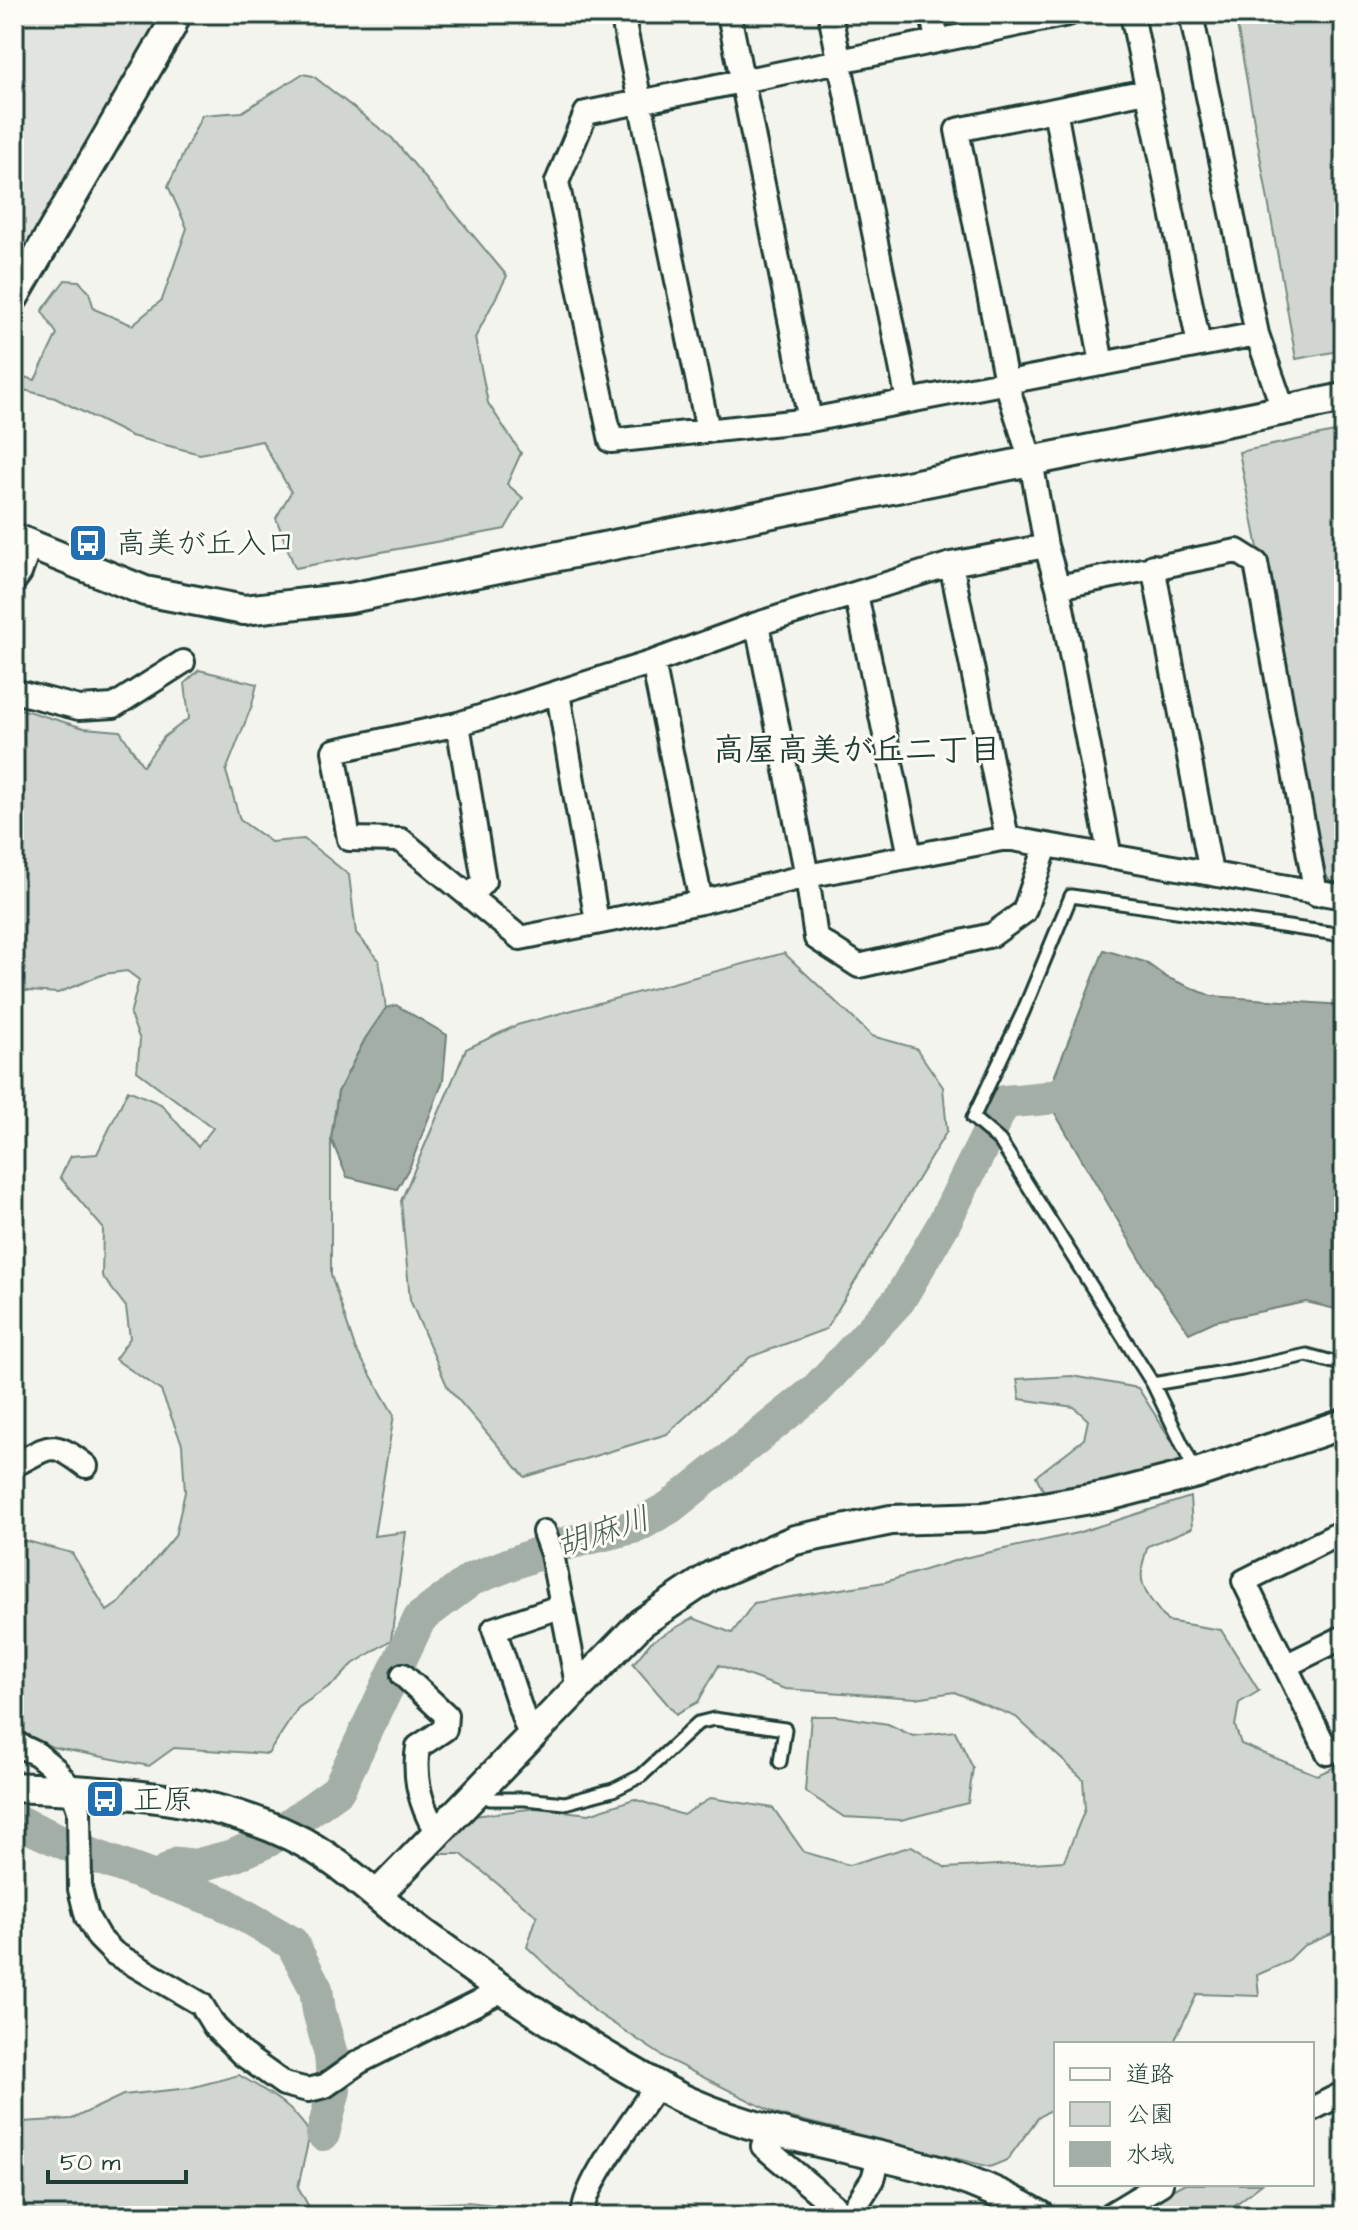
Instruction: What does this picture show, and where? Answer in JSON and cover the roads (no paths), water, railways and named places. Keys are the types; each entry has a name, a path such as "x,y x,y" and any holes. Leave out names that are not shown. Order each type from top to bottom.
{"street":[{"path":"14,297 176,14"},
{"path":"622,14 708,431"},
{"path":"729,14 810,420"},
{"path":"830,14 908,401"},
{"path":"932,14 937,41"},
{"path":"1068,14 1034,17 937,41 586,113 557,182 611,441 810,420 1257,334"},
{"path":"1132,14 1199,345"},
{"path":"1191,14 1257,334 1283,409"},
{"path":"1110,857 1058,587 1046,546 1031,461 1006,382 957,130 1146,91"},
{"path":"1055,110 1102,364"},
{"path":"14,581 20,573 22,541 145,591 244,610 350,598 1344,398"},
{"path":"1046,546 951,564 757,624 653,662 458,724 334,751 349,839 401,840 520,938 701,902 807,876 1007,838 1344,897"},
{"path":"1058,587 1237,551 1256,563 1316,894"},
{"path":"951,564 1007,838"},
{"path":"1153,566 1211,873"},
{"path":"856,594 910,856"},
{"path":"757,624 807,876 816,938 859,966 992,935 1024,912 1046,846"},
{"path":"14,691 79,708 114,706 183,662"},
{"path":"653,662 701,902"},
{"path":"558,693 597,922"},
{"path":"458,724 484,881 470,897"},
{"path":"378,1894 641,1623 711,1576 795,1540 891,1520 984,1517 1108,1496 1197,1473 1344,1424"},
{"path":"14,1465 45,1449 63,1448 86,1466"},
{"path":"1344,1531 1244,1581 1328,1753 1344,1745"},
{"path":"544,1532 552,1554 576,1679 582,1686"},
{"path":"534,1734 526,1725 494,1629 562,1606"},
{"path":"1285,1666 1344,1637"},
{"path":"403,1675 446,1715 445,1729 418,1747 415,1766 424,1812 437,1833"},
{"path":"14,1743 37,1754 55,1769 72,1790 79,1810 80,1889 87,1917 99,1938 114,1953 201,2004 215,2027 242,2054 284,2084 308,2090 325,2086 359,2062 493,1995 498,1985"},
{"path":"14,1787 182,1801 293,1836 378,1894 425,1935 575,2038 691,2103 768,2131 948,2174 1012,2200 1041,2216"},
{"path":"584,2216 582,2210 588,2189 657,2085"},
{"path":"1314,2108 1344,2093"},
{"path":"768,2131 763,2146 847,2216 873,2179 879,2158"},
{"path":"1108,2216 1158,2186"}],"lane":[{"path":"1197,1473 1153,1384 1000,1141 973,1118 1023,1012 1071,896 1344,935"},
{"path":"1153,1384 1307,1355 1344,1365"},
{"path":"479,1790 490,1799 565,1803 613,1790 641,1776 698,1723 714,1719 785,1729 780,1762"}],"water":[{"path":"1104,950 1145,962 1166,977 1211,996 1344,1005 1344,1311 1306,1302 1215,1321 1189,1333 1155,1284 1046,1098"},
{"path":"396,1005 447,1035 443,1081 410,1166 397,1189 347,1177 331,1139 338,1092 365,1039 386,1008"}],"waterway":[{"name":"胡麻川","path":"156,1879 178,1864 195,1866 233,1856 267,1841 338,1790 420,1618 472,1579 560,1545 637,1526 670,1507 816,1390 899,1300 943,1225 1004,1102 1046,1098 1090,1084"},
{"path":"14,1820 89,1854 223,1903 292,1943 316,1989 331,2055 334,2090 323,2134"}],"place":[{"name":"高美が丘入口","path":"88,543"},
{"name":"正原","path":"105,1799"}],"district":[{"name":"高屋高美が丘二丁目","path":"857,749"}]}
